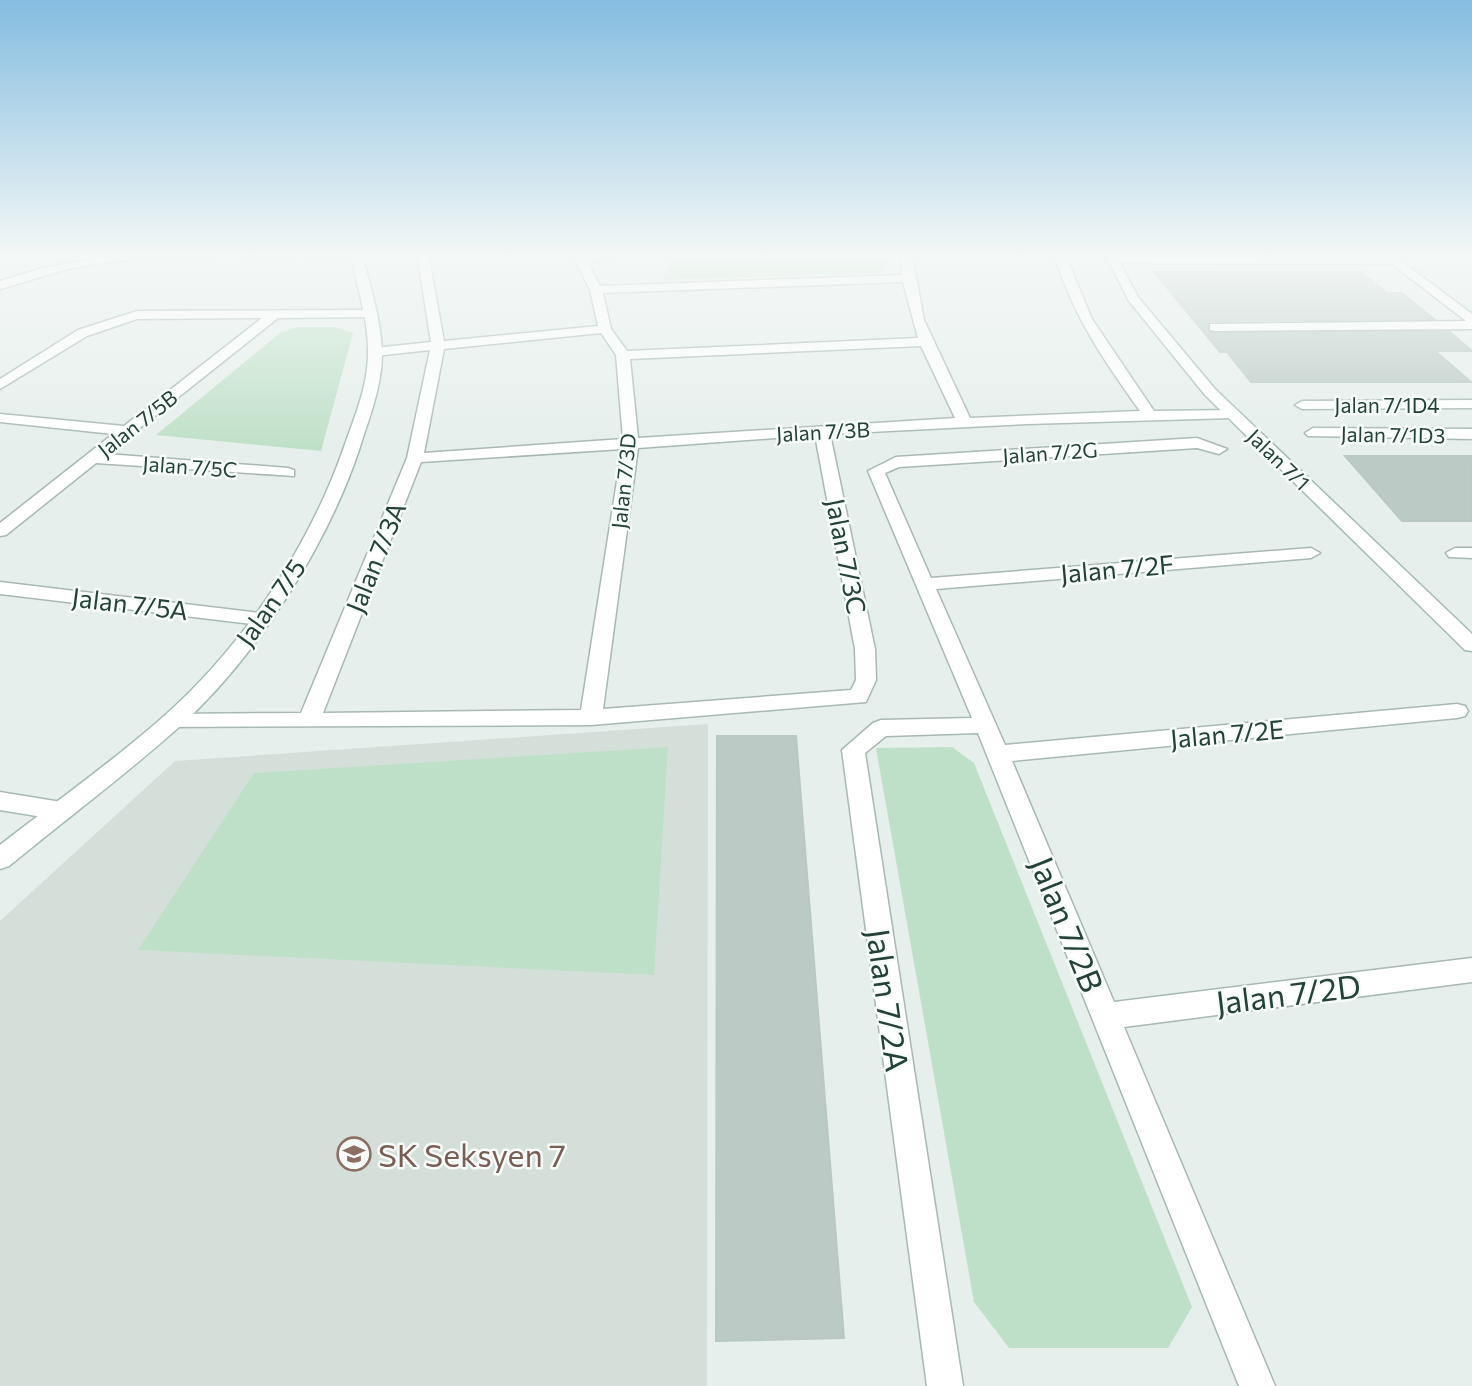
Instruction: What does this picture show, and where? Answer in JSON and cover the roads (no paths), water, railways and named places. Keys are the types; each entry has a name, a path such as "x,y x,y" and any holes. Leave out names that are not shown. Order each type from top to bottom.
{"street":[{"path":"0,385 92,326 110,319"},
{"name":"Jalan 7/5B","path":"0,531 269,319"},
{"name":"Jalan 7/5","path":"0,859 170,722 223,669 261,619 318,530 342,476 372,388 375,352 371,319"},
{"name":"Jalan 7/3A","path":"309,721 415,458 438,345 433,319"},
{"path":"602,319 605,330 623,355 923,342"},
{"path":"918,319 923,342 965,423"},
{"path":"1082,319 1149,414"},
{"name":"Jalan 7/1","path":"1148,319 1232,414 1472,646"},
{"path":"1215,327 1472,325"},
{"path":"375,352 605,330"},
{"name":"Jalan 7/3D","path":"591,718 631,442 623,355"},
{"name":"Jalan 7/1D4","path":"1302,405 1472,404"},
{"name":"Jalan 7/3B","path":"415,458 631,442 965,423 1149,414 1232,414"},
{"path":"0,418 128,431"},
{"name":"Jalan 7/3C","path":"591,718 859,697 866,680 865,649 822,431"},
{"name":"Jalan 7/1D3","path":"1313,433 1472,434"},
{"name":"Jalan 7/2G","path":"881,467 896,462 1197,443 1219,449"},
{"name":"Jalan 7/5C","path":"92,458 288,473"},
{"name":"Jalan 7/2B","path":"881,467 876,471 878,478 983,725 998,754 1257,1386"},
{"name":"Jalan 7/2F","path":"923,584 1311,553"},
{"name":"Jalan 7/5A","path":"0,588 261,619"},
{"name":"Jalan 7/2E","path":"998,754 1457,711"},
{"path":"170,722 591,718"},
{"name":"Jalan 7/2A","path":"945,1386 853,750 881,728 983,725"},
{"path":"0,801 61,811"},
{"name":"Jalan 7/2D","path":"1105,1016 1472,970"}],"place":[{"name":"SK Seksyen 7","path":"354,1154"}]}
